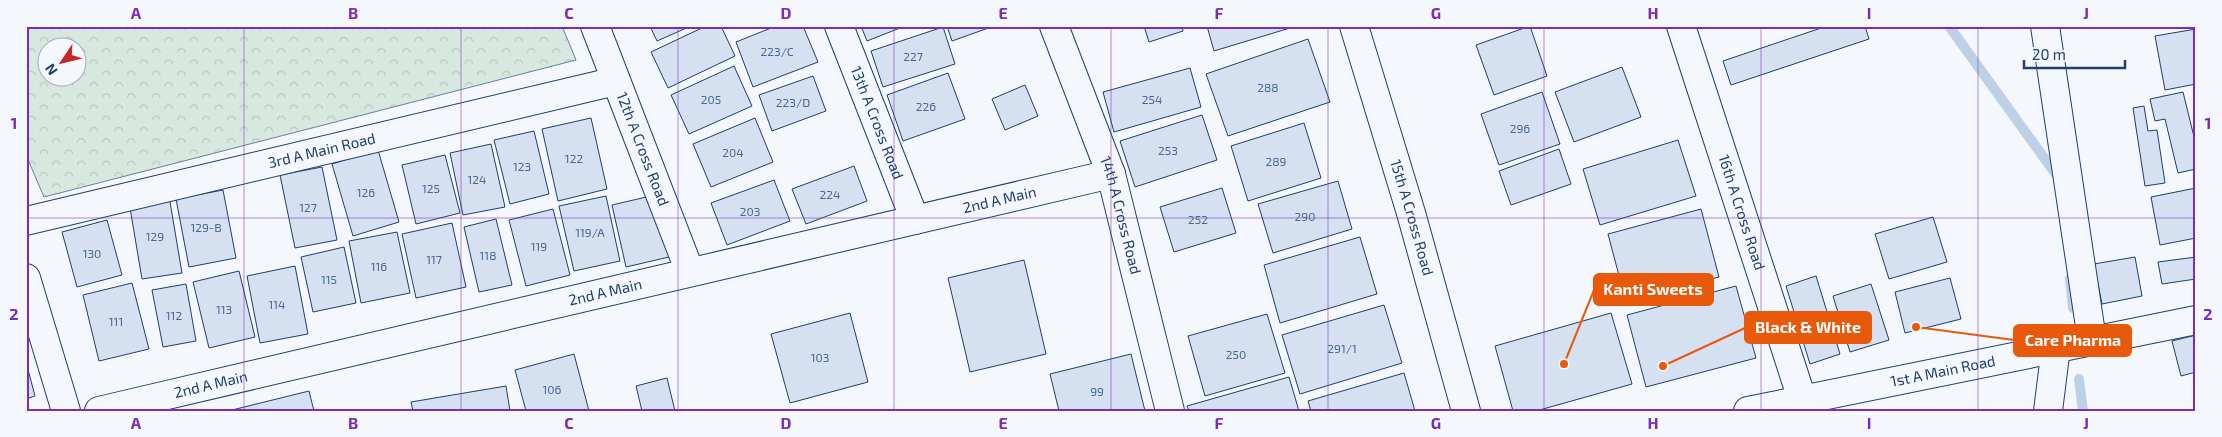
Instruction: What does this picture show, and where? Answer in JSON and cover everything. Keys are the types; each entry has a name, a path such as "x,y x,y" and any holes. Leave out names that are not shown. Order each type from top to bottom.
{"street":[{"name":"12th A Cross Road","path":"595,26 690,272"},
{"name":"13th A Cross Road","path":"839,26 915,220"},
{"name":"14th A Cross Road","path":"1054,26 1111,174 1170,411"},
{"name":"15th A Cross Road","path":"1354,26 1411,213 1466,411"},
{"name":"16th A Cross Road","path":"1681,26 1802,399"},
{"path":"2045,26 2092,340"},
{"name":"3rd A Main Road","path":"26,221 616,81"},
{"name":"2nd A Main","path":"99,411 1111,174"},
{"path":"26,278 66,411"},
{"name":"1st A Main Road","path":"1748,411 2196,320"},
{"path":"2048,411 2056,348"}],"green space":[{"path":"26,26 562,26 576,60 44,197 26,155"}],"building":[{"path":"650,26 691,26 657,41"},
{"path":"706,26 721,26 735,56 668,88 651,52"},
{"path":"776,26 803,26 818,62 753,87 736,42"},
{"path":"861,26 905,26 867,41"},
{"path":"947,26 994,26 952,41"},
{"path":"1144,26 1182,26 1183,31 1149,42"},
{"path":"1207,26 1290,26 1290,28 1214,51"},
{"path":"1530,26 1547,76 1494,95 1476,45"},
{"path":"1827,26 1865,26 1869,39 1731,85 1723,61"},
{"path":"943,27 955,64 883,87 871,51"},
{"path":"2196,29 2196,84 2165,90 2155,36"},
{"path":"1308,39 1330,102 1228,136 1206,74"},
{"path":"734,66 752,106 689,134 671,95"},
{"path":"1622,67 1641,117 1574,142 1555,92"},
{"path":"1190,68 1201,107 1114,132 1103,92"},
{"path":"948,73 965,119 903,141 887,95"},
{"path":"813,76 826,111 772,131 759,95"},
{"path":"1025,85 1038,116 1005,130 992,99"},
{"path":"1542,92 1560,144 1499,165 1481,114"},
{"path":"2183,92 2196,145 2196,169 2178,173 2165,119 2155,121 2150,99"},
{"path":"2144,106 2148,131 2157,130 2165,183 2145,186 2133,108"},
{"path":"1202,115 1217,160 1135,187 1120,141"},
{"path":"591,118 607,189 558,201 542,129"},
{"path":"755,118 773,162 711,187 693,144"},
{"path":"1304,123 1321,178 1248,201 1231,146"},
{"path":"534,131 549,194 510,204 494,140"},
{"path":"1678,140 1696,196 1600,225 1583,169"},
{"path":"491,144 505,207 463,215 450,153"},
{"path":"1559,149 1571,184 1511,205 1499,171"},
{"path":"378,150 399,222 353,236 332,164"},
{"path":"445,155 460,213 416,224 402,165"},
{"path":"854,166 867,201 806,224 792,189"},
{"path":"322,167 337,240 295,248 280,175"},
{"path":"774,180 790,221 727,245 711,203"},
{"path":"1338,181 1352,229 1273,253 1258,204"},
{"path":"1222,188 1236,233 1174,252 1160,207"},
{"path":"2196,188 2196,238 2160,245 2151,197"},
{"path":"223,190 236,258 189,267 176,199"},
{"path":"655,195 669,257 626,267 612,205"},
{"path":"169,196 182,273 142,279 129,202"},
{"path":"606,196 620,261 574,271 559,206"},
{"path":"553,209 570,275 526,286 509,220"},
{"path":"1701,209 1719,277 1626,302 1608,234"},
{"path":"1933,217 1947,262 1889,279 1875,234"},
{"path":"496,219 512,285 479,292 464,227"},
{"path":"107,220 122,275 77,287 62,232"},
{"path":"452,223 466,287 416,298 402,234"},
{"path":"397,232 410,293 361,303 349,241"},
{"path":"1360,237 1377,294 1280,323 1264,265"},
{"path":"344,247 356,303 313,312 301,257"},
{"path":"2135,257 2142,296 2102,304 2094,264"},
{"path":"2196,257 2196,279 2162,284 2158,262"},
{"path":"1024,260 1046,354 970,372 948,278"},
{"path":"295,266 308,334 260,343 247,276"},
{"path":"239,271 255,337 209,348 193,282"},
{"path":"1816,276 1840,354 1810,364 1786,286"},
{"path":"1950,278 1961,319 1905,333 1895,292"},
{"path":"132,283 149,349 99,361 83,295"},
{"path":"186,284 196,341 163,347 152,290"},
{"path":"1871,284 1889,340 1850,352 1833,296"},
{"path":"1736,286 1756,358 1646,387 1627,315"},
{"path":"1384,305 1402,363 1300,394 1282,335"},
{"path":"850,313 868,382 790,403 771,334"},
{"path":"1611,313 1632,384 1536,411 1513,411 1495,346"},
{"path":"1267,314 1285,373 1205,396 1188,336"},
{"path":"2196,335 2196,372 2181,376 2172,341"},
{"path":"574,354 589,411 526,411 515,370"},
{"path":"1131,354 1145,411 1059,411 1050,374"},
{"path":"26,362 35,396 26,399"},
{"path":"1404,373 1415,411 1311,411 1308,401"},
{"path":"1289,377 1299,411 1189,411 1187,406"},
{"path":"667,378 675,411 642,411 636,386"},
{"path":"506,386 510,411 413,411 411,402"},
{"path":"309,391 314,411 228,411"}],"waterway":[{"path":"1949,26 2060,180"},
{"path":"2070,279 2073,308"},
{"path":"2079,379 2083,411"}],"place":[{"name":"Care Pharma","path":"1916,327"},
{"name":"Kanti Sweets","path":"1564,364"},
{"name":"Black & White","path":"1663,366"}]}
